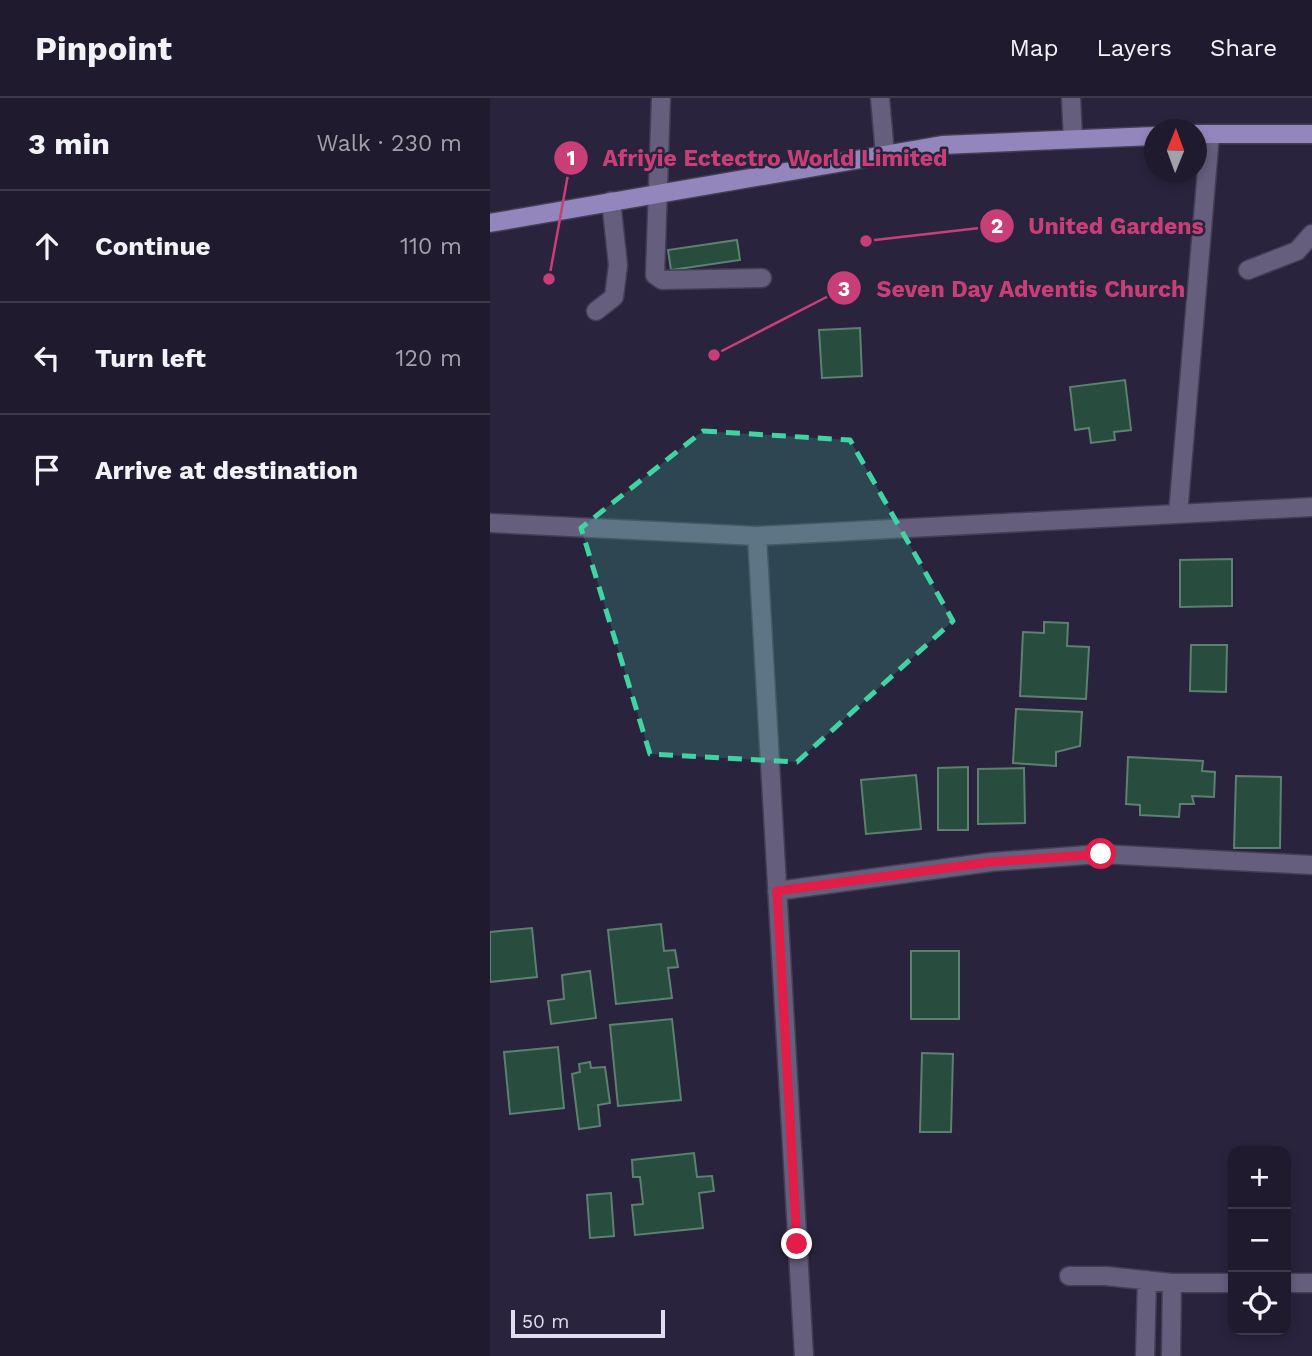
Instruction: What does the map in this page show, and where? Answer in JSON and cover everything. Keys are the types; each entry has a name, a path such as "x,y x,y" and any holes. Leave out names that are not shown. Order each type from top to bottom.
{"main road":[{"path":"1207,134 1312,134"},
{"path":"490,223 942,145 1144,136"}],"street":[{"path":"662,98 655,275 662,280 762,278"},
{"path":"880,98 885,154"},
{"path":"1071,98 1073,139"},
{"path":"1178,514 1200,182"},
{"path":"596,311 614,297 618,265 611,201"},
{"path":"1248,270 1297,251 1312,234"},
{"path":"490,523 757,536 1312,507"},
{"path":"757,536 804,1356"},
{"path":"777,891 991,862 1089,855 1312,865"},
{"path":"1069,1276 1172,1283 1228,1283"},
{"path":"1145,1356 1147,1280"},
{"path":"1171,1356 1172,1283"},
{"path":"1291,1283 1312,1283"}],"highlighted area":[{"path":"703,431 850,440 953,621 797,762 650,754 581,528"}],"building":[{"path":"737,240 740,260 671,270 668,250"},
{"path":"860,328 862,376 822,378 819,330"},
{"path":"1125,380 1131,430 1114,432 1115,440 1091,443 1089,428 1075,430 1070,387"},
{"path":"1232,559 1232,606 1180,607 1180,560"},
{"path":"1044,622 1068,623 1067,646 1089,647 1086,699 1020,696 1023,632 1044,633"},
{"path":"1191,645 1227,645 1226,692 1190,691"},
{"path":"1016,709 1082,712 1080,746 1056,752 1056,766 1013,763"},
{"path":"1128,757 1203,761 1202,771 1215,772 1214,797 1192,796 1194,804 1180,804 1179,817 1140,815 1140,805 1126,804"},
{"path":"968,767 968,830 938,830 938,768"},
{"path":"1024,768 1025,823 978,824 978,769"},
{"path":"916,775 921,829 866,834 861,780"},
{"path":"1236,776 1281,777 1280,848 1234,848"},
{"path":"661,924 664,951 675,950 678,967 668,968 672,998 616,1004 608,930"},
{"path":"532,928 537,977 490,982 490,932"},
{"path":"911,951 959,951 959,1019 911,1019"},
{"path":"590,971 596,1018 551,1024 548,1001 564,999 562,975"},
{"path":"672,1019 681,1100 618,1106 610,1025"},
{"path":"558,1047 564,1108 510,1114 504,1052"},
{"path":"922,1053 953,1054 951,1132 920,1132"},
{"path":"590,1062 591,1068 605,1067 610,1103 598,1105 600,1126 579,1129 572,1074 580,1072 579,1064"},
{"path":"694,1153 697,1177 712,1176 714,1191 699,1193 703,1228 635,1235 632,1205 643,1204 640,1177 633,1177 632,1160"},
{"path":"611,1193 614,1236 590,1238 587,1195"}],"place":[{"name":"United Gardens","path":"866,241"},
{"name":"Afriyie Ectectro World Limited","path":"549,279"},
{"name":"Seven Day Adventis Church","path":"714,355"}],"route":[{"path":"797,1244 777,891 991,862 1101,854"}]}
